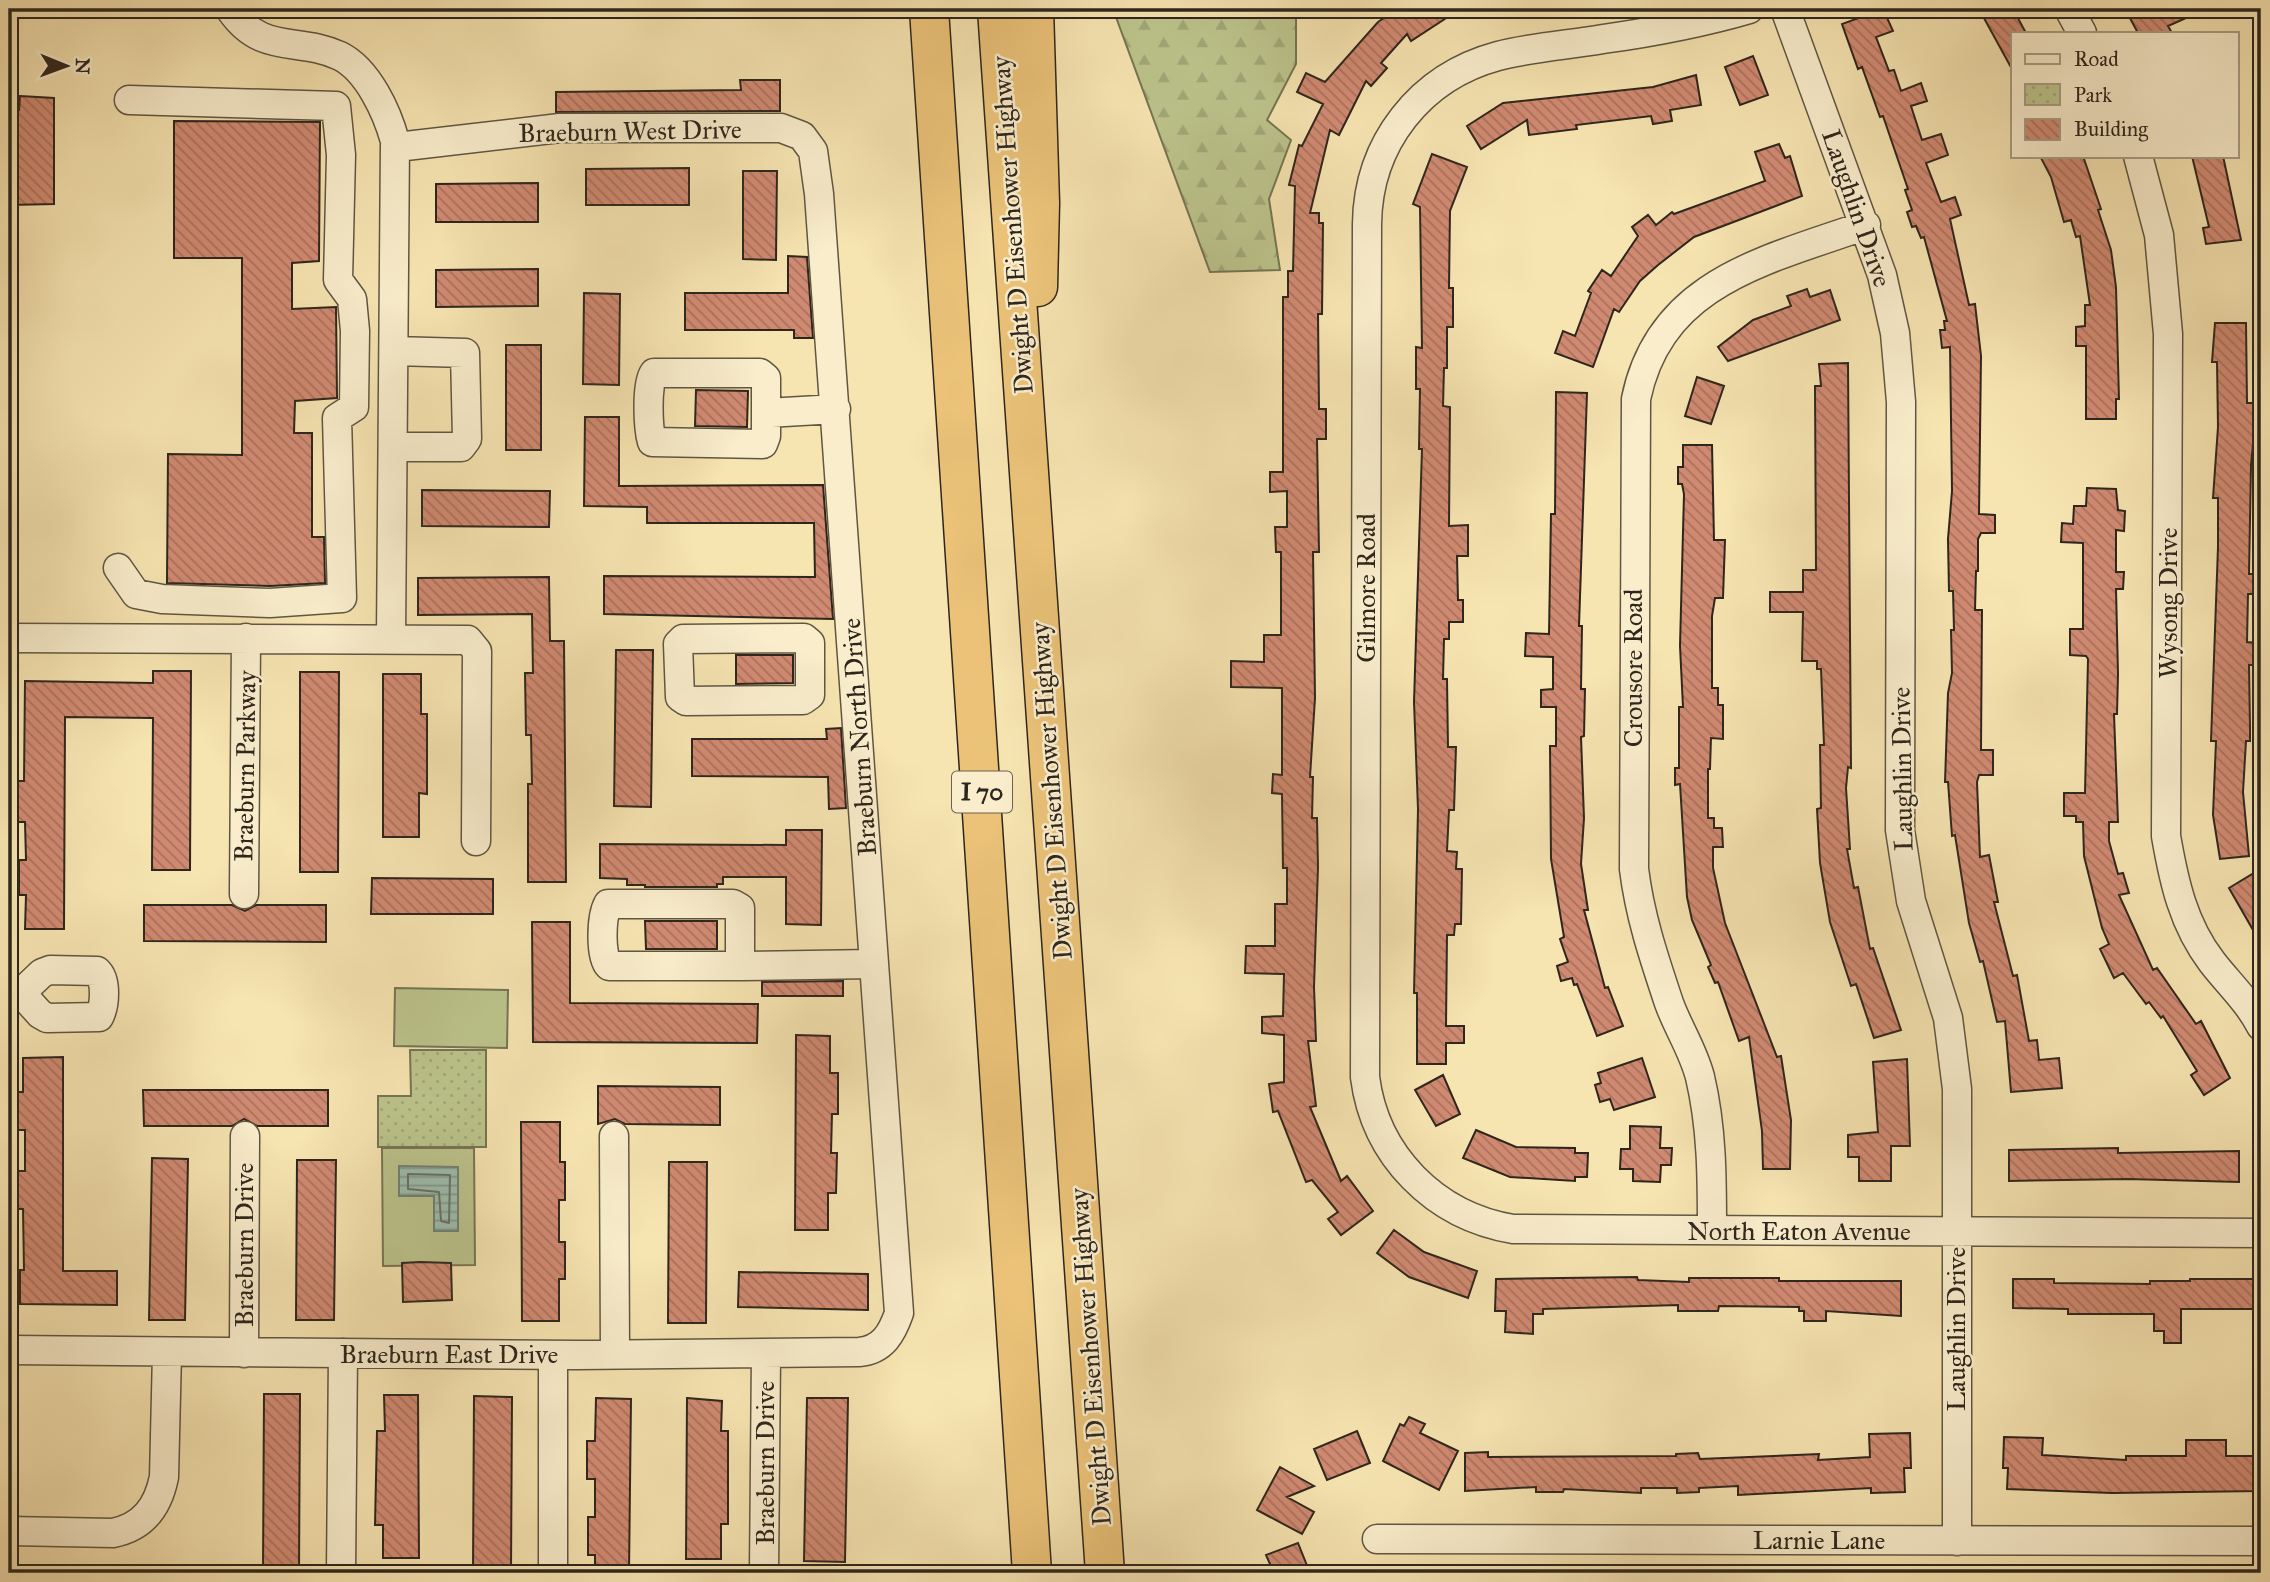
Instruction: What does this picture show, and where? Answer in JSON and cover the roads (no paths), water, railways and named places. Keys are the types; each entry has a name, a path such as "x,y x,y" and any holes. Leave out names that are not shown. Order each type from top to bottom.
{"highway":[{"name":"Dwight D Eisenhower Highway","path":"997,9 1105,1573"},
{"path":"1034,9 1040,203 1034,548"},
{"name":"I 70","path":"928,10 1032,1573"}],"street":[{"path":"230,9 241,24 260,38 333,54 351,63 384,111 397,147 391,639"},
{"name":"Gilmore Road","path":"1379,1128 1365,1077 1367,216 1377,164 1395,128 1418,101 1449,76 1506,54 1675,28 1749,9"},
{"name":"Laughlin Drive","path":"1785,9 1866,225 1882,275 1897,353 1901,402 1900,830 1911,901 1948,1018 1957,1089 1957,1541"},
{"path":"2069,9 2081,32"},
{"path":"118,568 136,594 162,599 270,603 342,598 337,418 354,407 352,299 338,280 341,155 336,106 129,100"},
{"name":"Braeburn West Drive","path":"397,147 559,128 781,128 802,136"},
{"name":"Braeburn North Drive","path":"802,136 813,151 819,194 857,692 898,1313 886,1339"},
{"name":"Wysong Drive","path":"2139,158 2159,235 2168,334 2166,836 2172,877 2194,935 2211,961 2252,1008 2261,1026"},
{"name":"Crousore Road","path":"1712,1230 1713,1157 1704,1098 1691,1050 1670,1006 1646,939 1634,869 1636,399 1645,367 1658,340 1698,296 1741,270 1866,225"},
{"path":"393,447 461,447 467,439 465,353 394,351"},
{"path":"659,372 760,373 766,378 767,413 766,436 759,445 655,444 650,438 650,377 659,372"},
{"path":"767,413 836,409"},
{"name":"Braeburn Parkway","path":"9,638 468,640 477,651 477,841"},
{"name":"Braeburn Parkway","path":"244,894 246,638"},
{"path":"804,638 810,643 810,649 810,691 803,700 686,701 678,693 678,644 683,639 804,638"},
{"path":"810,649 853,649"},
{"path":"810,691 857,692"},
{"path":"740,966 740,908 733,904 608,904 605,911 605,959 609,966 740,966 873,964"},
{"name":"North Eaton Avenue","path":"1379,1128 1393,1155 1421,1186 1454,1210 1483,1222 1524,1230 2261,1233"},
{"name":"Braeburn Drive","path":"244,1353 245,1136"},
{"path":"614,1136 615,1354"},
{"name":"Braeburn East Drive","path":"9,1350 553,1355 766,1353 867,1351 886,1339"},
{"path":"9,1531 113,1533 130,1530 142,1522 161,1494 164,1477 167,1353"},
{"path":"341,1573 343,1353"},
{"name":"Braeburn Drive","path":"764,1573 766,1353"},
{"path":"553,1355 553,1573"},
{"name":"Larnie Lane","path":"1377,1539 2261,1541"}],"water":[{"path":"399,1166 458,1167 458,1231 434,1231 434,1196 399,1196"}]}
